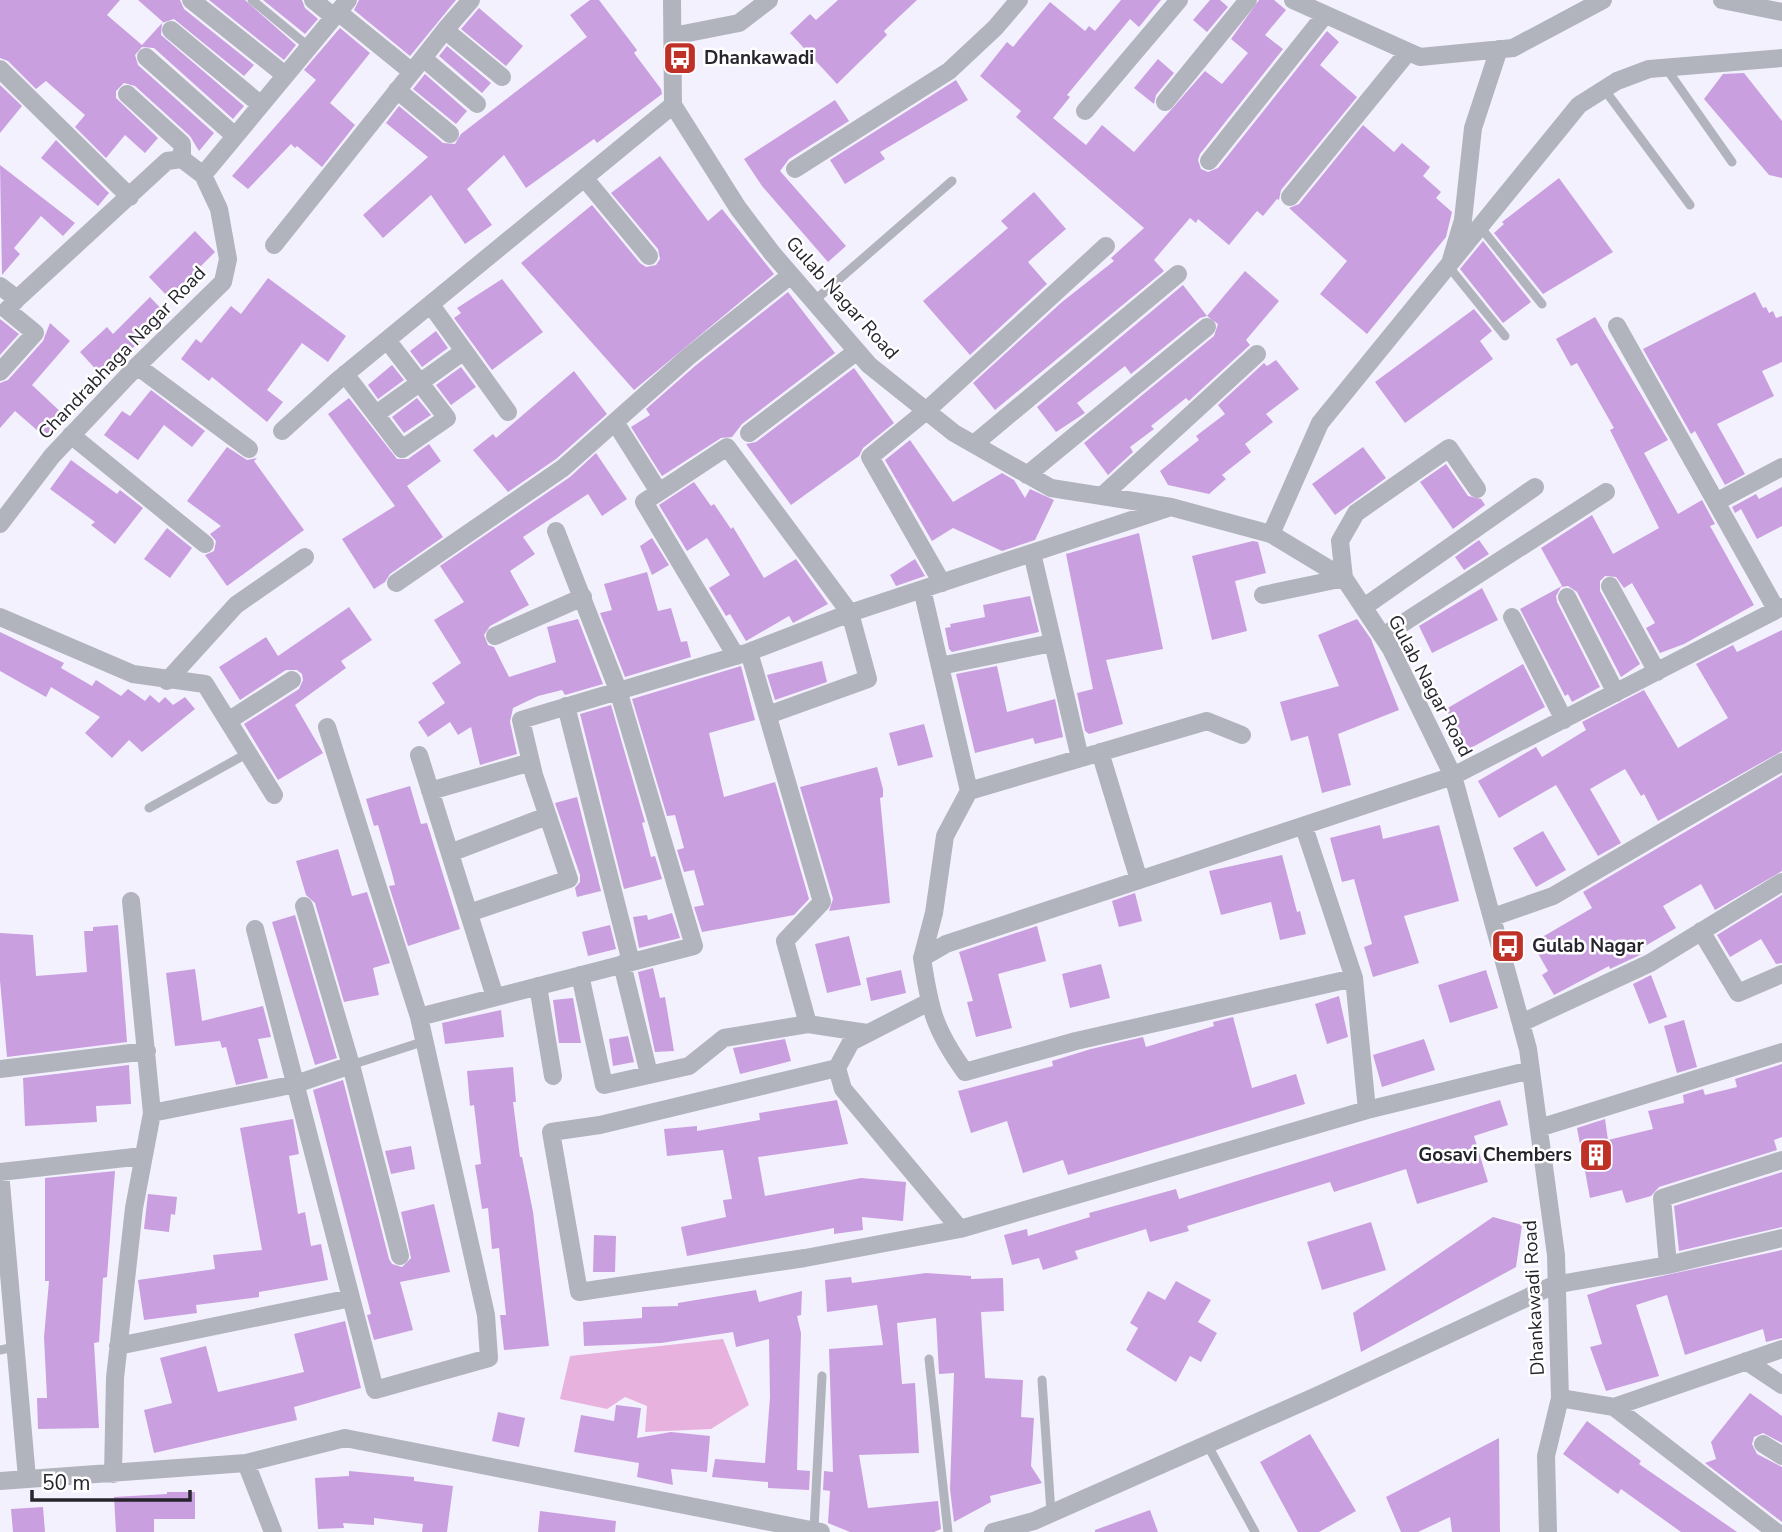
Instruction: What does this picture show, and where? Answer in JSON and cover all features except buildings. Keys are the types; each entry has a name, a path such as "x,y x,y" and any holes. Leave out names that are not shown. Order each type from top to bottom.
{"street":[{"path":"191,0 285,75"},
{"path":"313,0 340,10 412,72"},
{"path":"274,245 471,0"},
{"path":"282,431 345,374 586,180 673,105 672,0"},
{"path":"673,36 739,23 769,0"},
{"path":"795,169 949,71 995,28 1019,0"},
{"path":"1086,111 1180,0"},
{"path":"1165,102 1248,0"},
{"path":"1300,1 1325,15 1420,57 1513,48 1603,0"},
{"path":"1722,0 1782,12"},
{"path":"8,309 167,161 182,159 202,175 340,10"},
{"path":"1209,161 1325,15"},
{"path":"171,30 261,105"},
{"path":"445,30 502,77"},
{"path":"1449,267 1463,220 1473,128 1499,49"},
{"path":"1290,197 1408,52"},
{"path":"146,57 235,136"},
{"path":"423,58 477,104"},
{"path":"1271,534 1320,424 1579,105 1604,89 1649,69 1782,58"},
{"path":"0,69 130,197"},
{"path":"397,90 450,134"},
{"path":"127,94 182,144 182,159"},
{"name":"Gulab Nagar Road","path":"673,105 738,208 791,275 857,351 926,411 974,444 1051,488 1171,507 1271,534 1344,578 1383,636 1453,776"},
{"name":"Chandrabhaga Nagar Road","path":"0,524 71,435 136,366 223,282 227,271 225,234 219,209 202,175"},
{"path":"586,180 649,256"},
{"path":"942,583 870,457 926,411 1106,246"},
{"path":"974,444 1178,274"},
{"path":"396,583 563,468 688,357 791,275"},
{"path":"0,286 8,309 35,333 0,372"},
{"path":"431,304 508,412"},
{"path":"922,958 946,944 1453,776 1779,608 1617,326"},
{"path":"1027,475 1207,327"},
{"path":"345,374 401,449 447,418 387,340"},
{"path":"376,414 464,351"},
{"path":"749,433 857,351"},
{"path":"1102,496 1257,354"},
{"path":"136,366 249,449"},
{"path":"615,422 659,492"},
{"path":"71,435 205,544"},
{"path":"768,715 868,679 850,613 727,447 644,502 743,654 768,715 822,902 785,941 808,1024"},
{"path":"1263,595 1344,578 1340,541 1356,513 1449,448 1478,488"},
{"path":"1716,502 1782,467"},
{"path":"1364,607 1535,487"},
{"path":"1383,636 1606,492"},
{"path":"469,913 569,879 547,816 521,720 743,654 850,613 1171,507"},
{"path":"419,1017 694,946 618,690 556,531"},
{"path":"1032,553 1080,758"},
{"path":"167,681 236,605 305,557"},
{"path":"1610,586 1657,672"},
{"path":"922,589 969,790 945,836 934,913 922,958 929,1002 942,1040 965,1072 1076,1041 1354,978"},
{"path":"495,636 583,597"},
{"path":"1567,597 1616,693"},
{"path":"0,617 133,674 167,681 205,684 274,795"},
{"path":"1512,617 1564,720"},
{"path":"940,666 1052,643"},
{"path":"228,720 292,680"},
{"path":"566,706 649,1074"},
{"path":"969,790 1207,721 1242,734"},
{"path":"255,929 375,1390 489,1358 486,1315 419,1017 327,727"},
{"path":"1100,752 1139,880"},
{"path":"419,755 495,997"},
{"path":"430,791 531,762"},
{"path":"1493,917 1553,896 1782,762"},
{"name":"Dhankawadi Road","path":"1453,776 1521,1023 1531,1070 1556,1255 1554,1285 1560,1398 1546,1456 1548,1532"},
{"path":"450,853 547,816"},
{"path":"1304,827 1354,978 1367,1110"},
{"path":"1521,1023 1650,963 1782,882"},
{"path":"113,1474 118,1346 143,1156 152,1113 131,901"},
{"path":"304,906 351,1065 400,1256"},
{"path":"1702,932 1738,993 1782,974"},
{"path":"580,975 604,1085 689,1066 724,1038 808,1024 867,1033"},
{"path":"538,986 553,1076"},
{"path":"929,1002 851,1042 837,1068 843,1089 961,1228"},
{"path":"0,1069 147,1051"},
{"path":"1539,1128 1782,1052"},
{"path":"152,1113 296,1084 351,1065"},
{"path":"837,1068 600,1125 551,1132 579,1292 805,1258 961,1228 1367,1110 1531,1070"},
{"path":"27,1478 7,1348 0,1172 143,1156"},
{"path":"1668,1265 1662,1198 1782,1160"},
{"path":"993,1532 1036,1527 1051,1513 1554,1285 1668,1265 1782,1238"},
{"path":"118,1346 351,1298"},
{"path":"1614,1407 1782,1349"},
{"path":"1746,1361 1782,1385"},
{"path":"1560,1398 1614,1407 1776,1532"},
{"path":"0,1481 246,1464 345,1438 817,1531"},
{"path":"1763,1444 1782,1456"},
{"path":"246,1464 273,1532"}],"lane":[{"path":"252,0 309,47"},
{"path":"1666,68 1732,162"},
{"path":"1604,89 1690,205"},
{"path":"814,301 952,181"},
{"path":"1481,228 1542,304"},
{"path":"1449,267 1505,336"},
{"path":"149,808 248,753"},
{"path":"351,1065 425,1041"},
{"path":"929,1359 948,1532"},
{"path":"817,1531 822,1376"},
{"path":"1042,1380 1051,1513"},
{"path":"1208,1444 1255,1532"}],"shaded area":[{"path":"723,1339 749,1405 711,1429 645,1432 647,1406 625,1397 607,1409 560,1399 570,1356"}],"place":[{"name":"Dhankawadi","path":"680,58"},
{"name":"Gulab Nagar","path":"1508,946"},
{"name":"Gosavi Chembers","path":"1596,1155"}]}
